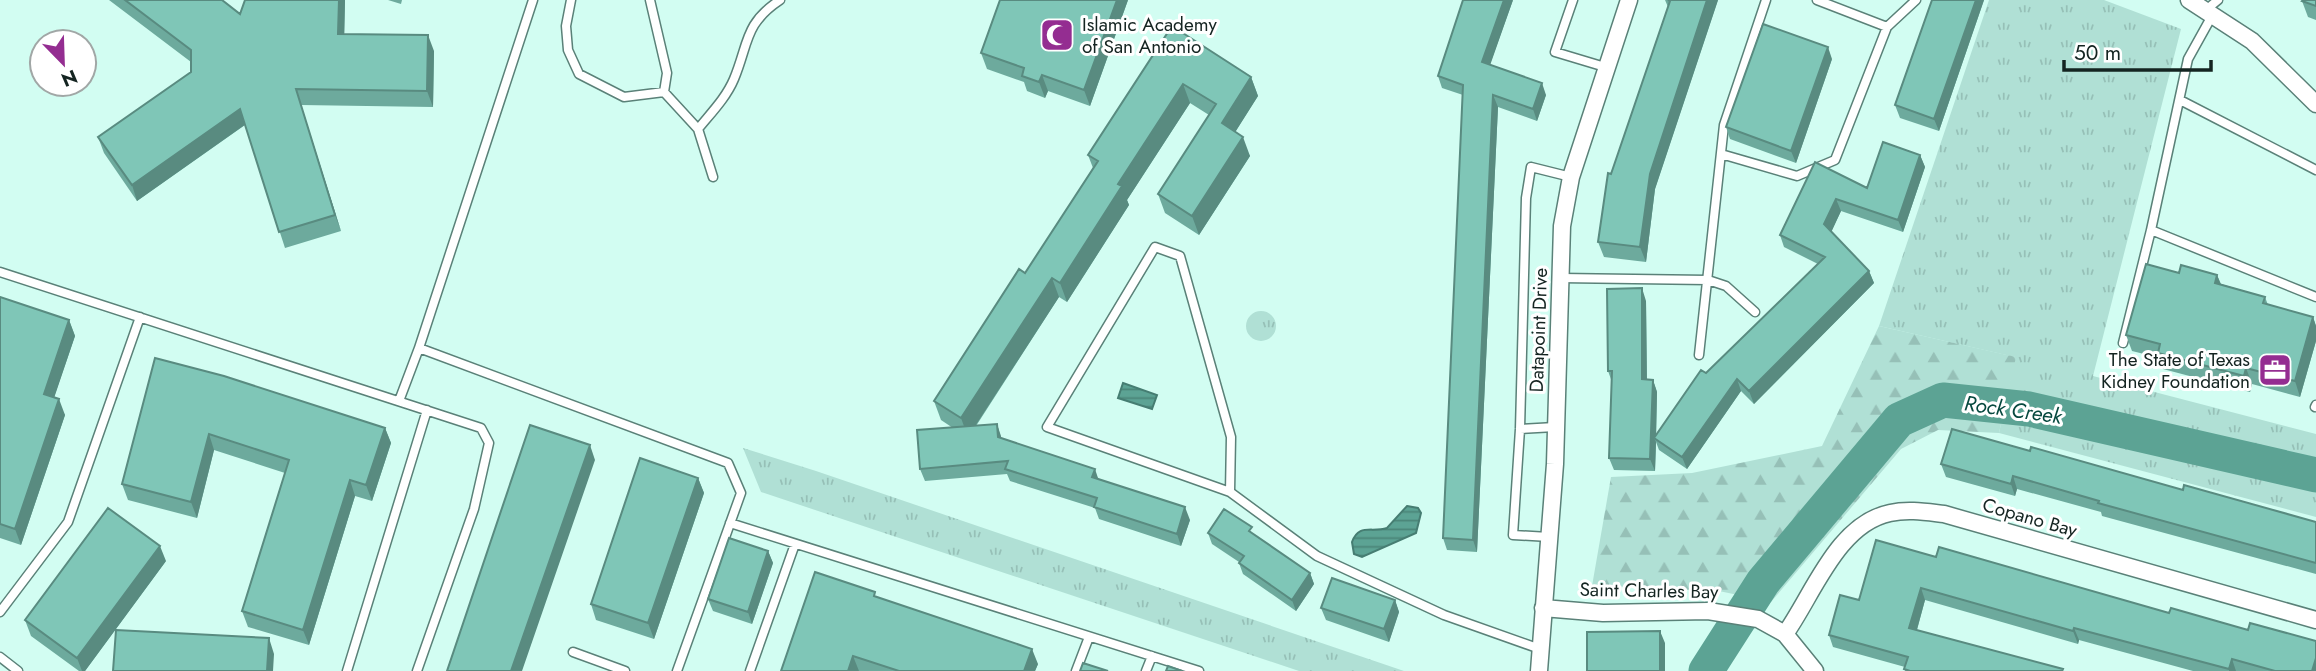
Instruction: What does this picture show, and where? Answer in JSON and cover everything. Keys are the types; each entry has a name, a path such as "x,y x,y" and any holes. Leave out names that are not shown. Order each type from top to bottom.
{"street":[{"name":"Datapoint Drive","path":"1539,671 1555,427 1562,226 1571,177 1605,66 1629,0"},
{"path":"2189,0 2212,8 2252,41 2316,104"},
{"name":"Copano Bay","path":"1784,634 1842,544 1879,516 1911,511 1944,514 2316,620"},
{"name":"Saint Charles Bay","path":"1543,608 1603,613 1728,613 1758,619 1784,634 1815,671"}],"lane":[{"path":"399,401 419,348 533,0"},
{"path":"571,0 566,26 568,50 579,74 624,97 664,92"},
{"path":"650,0 667,73 664,92"},
{"path":"698,129 733,82 754,22 780,0"},
{"path":"1573,0 1555,52 1605,66"},
{"path":"1699,355 1724,125 1766,0"},
{"path":"1817,0 1887,27"},
{"path":"1721,154 1797,176 1835,160 1887,27 1916,0"},
{"path":"2123,343 2188,59 2212,8"},
{"path":"664,92 698,129 713,177"},
{"path":"2180,100 2316,170"},
{"path":"1549,537 1513,535 1520,429 1528,179 1531,167 1571,177"},
{"path":"2151,230 2316,297"},
{"path":"1230,492 1231,437 1180,256 1155,247 1046,427 1230,492 1317,556 1444,615 1540,649"},
{"path":"0,272 481,428 489,443 474,509 417,671"},
{"path":"1560,278 1708,280 1726,286 1755,312"},
{"path":"0,612 68,522 139,317"},
{"path":"419,348 728,463 741,493 677,671"},
{"path":"347,671 427,410"},
{"path":"1520,429 1555,427"},
{"path":"730,523 1199,671"},
{"path":"750,671 796,544"},
{"path":"1076,671 1089,637"},
{"path":"573,652 625,671"},
{"path":"1146,671 1152,656"},
{"path":"0,657 18,671"}],"green space":[{"path":"1989,0 2104,0 2181,29 2093,376 2316,434 2316,517 1999,433 2015,357 1879,326"},
{"path":"1261,311 1267,312 1275,320 1275,332 1267,340 1261,341 1255,340 1247,332 1246,326 1247,320 1255,312"},
{"path":"1879,326 2016,357 1999,433 1938,430 1901,449 1771,602 1719,591 1592,586 1611,477 1692,473 1822,446"},
{"path":"743,448 1404,671 1299,671 761,492"}],"shaded area":[{"path":"1123,383 1157,395 1152,409 1118,398"},
{"path":"1407,506 1418,508 1421,513 1416,533 1362,557 1354,554 1352,542 1358,532 1387,528"}],"building":[{"path":"125,0 222,0 240,14 245,0 339,0 338,34 428,35 427,91 296,89 335,215 279,232 240,109 132,185 98,137 191,72 191,50"},
{"name":"Islamic Academy of San Antonio","path":"1000,0 1117,0 1084,90 1042,75 1039,82 1022,76 1024,68 981,53"},
{"path":"1463,0 1504,0 1482,62 1542,83 1533,109 1493,95 1473,540 1443,538 1463,85 1438,76"},
{"path":"1668,0 1707,0 1650,174 1640,247 1598,242 1608,173 1611,174 1670,1"},
{"path":"1932,0 1976,0 1934,119 1895,105"},
{"path":"2316,0 2316,6 2302,1"},
{"path":"1763,24 1828,47 1791,151 1726,127"},
{"path":"1172,26 1251,77 1222,123 1243,137 1192,216 1158,194 1216,104 1183,84 1118,184 1122,186 1060,283 1052,278 961,418 934,401 1019,269 1025,273 1098,161 1088,155"},
{"path":"1883,142 1920,155 1898,220 1836,199 1824,224 1869,271 1749,391 1737,379 1682,457 1654,438 1701,370 1706,373 1825,257 1780,235 1815,162 1867,188"},
{"path":"2146,264 2179,273 2181,265 2217,275 2215,283 2265,297 2263,303 2313,317 2295,381 2246,368 2244,376 2158,353 2160,344 2126,335"},
{"path":"1642,288 1642,379 1653,380 1650,459 1609,458 1612,371 1608,371 1607,289"},
{"path":"0,297 69,320 44,394 59,399 15,529 0,524"},
{"path":"155,358 224,376 385,428 366,485 350,480 303,630 242,611 289,460 209,434 191,502 122,484"},
{"path":"997,424 998,437 1095,469 1092,477 1185,507 1177,534 1094,507 1097,498 1005,469 1008,461 920,469 917,430"},
{"path":"530,425 590,445 511,671 447,671"},
{"path":"1952,429 2030,451 2031,447 2183,490 2184,485 2316,522 2316,563 2098,503 2099,501 2013,476 2011,484 1941,464"},
{"path":"640,458 698,478 648,623 591,604"},
{"path":"108,508 160,546 77,658 25,620"},
{"path":"1224,509 1252,527 1249,531 1310,573 1292,600 1239,563 1244,556 1208,533"},
{"path":"729,538 768,551 748,612 708,599"},
{"path":"1876,540 1936,557 1939,547 2169,613 2171,608 2248,630 2250,623 2316,641 2316,658 2312,671 2275,671 2232,659 2229,669 2074,628 2073,631 1921,588 1909,628 2063,669 1910,671 1904,669 1908,657 1829,635 1840,595 1859,600"},
{"path":"815,572 875,592 874,596 1032,649 1024,671 899,671 853,656 848,671 781,671"},
{"path":"1332,578 1395,600 1384,629 1321,608"},
{"path":"116,630 269,638 267,671 113,671"},
{"path":"1660,631 1660,671 1587,671 1587,632"},
{"path":"1083,663 1108,671 1080,671"},
{"path":"1168,666 1182,671 1166,671"}],"waterway":[{"name":"Rock Creek","path":"1706,671 1763,582 1899,420 1943,400 2029,409 2316,475"}],"place":[{"name":"Islamic Academy of San Antonio","path":"1057,35"},
{"name":"The State of Texas Kidney Foundation","path":"2275,370"}]}
